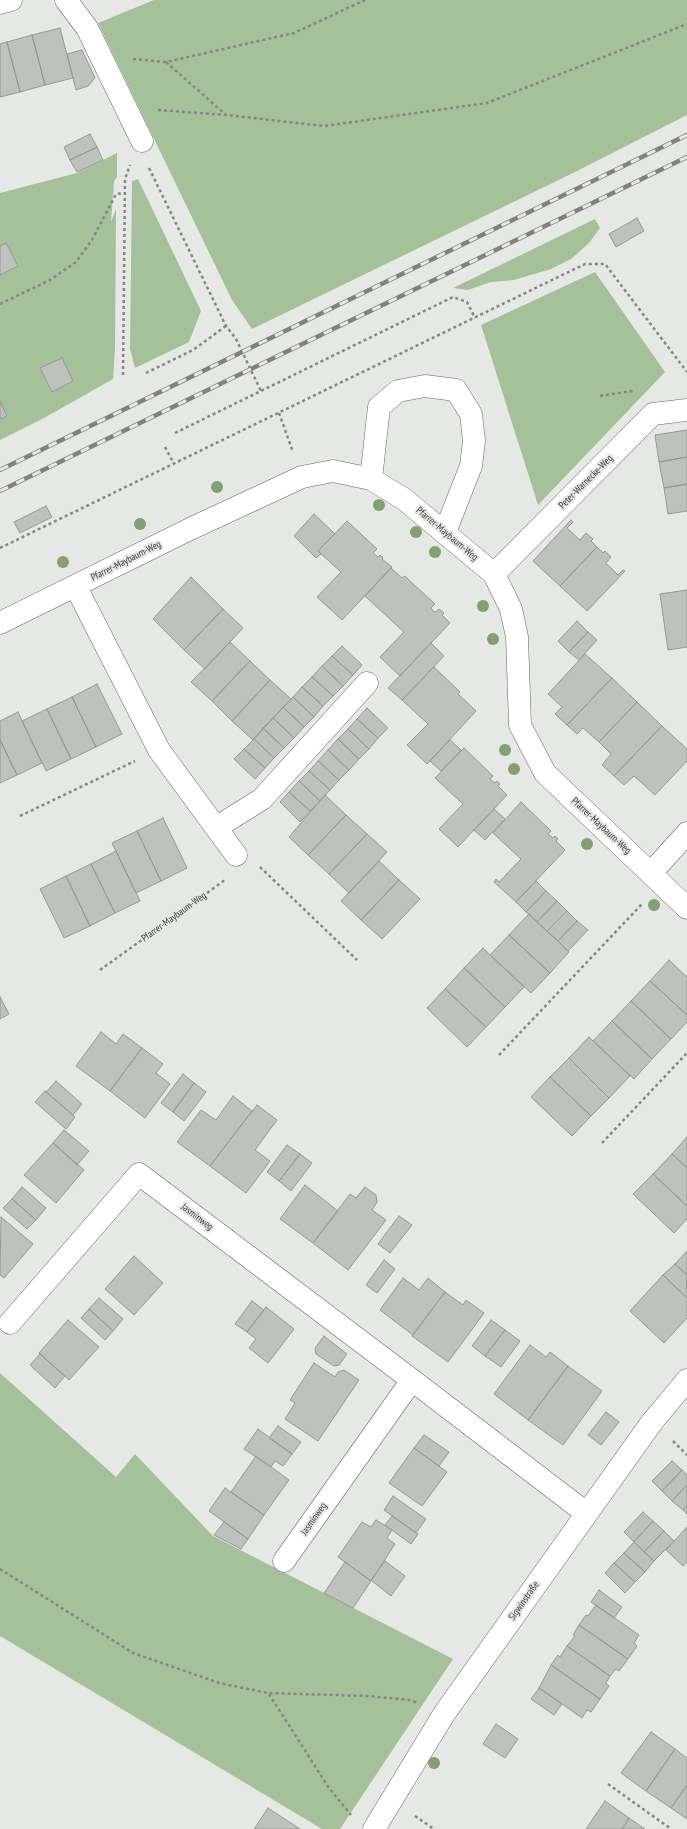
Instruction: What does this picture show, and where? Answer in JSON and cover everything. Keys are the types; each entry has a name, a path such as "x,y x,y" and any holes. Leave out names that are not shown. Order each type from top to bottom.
{"street":[{"path":"0,3 11,0"},
{"path":"66,0 87,28 126,108 143,149"},
{"path":"371,479 380,407 398,391 426,386 456,390 471,414 474,441 471,466 445,532"},
{"name":"Peter-Warnecke-Weg","path":"494,574 653,414 687,410"},
{"name":"Pfarrer-Maybaum-Weg","path":"0,622 76,587 190,529 302,477 333,470 371,479 404,499 494,574 511,609 517,637 520,724 545,773 687,908"},
{"path":"76,587 159,750 217,827 236,855"},
{"path":"217,827 262,799 367,683"},
{"path":"656,878 687,833"},
{"name":"Jasminweg","path":"10,1323 139,1174 586,1513"},
{"name":"Jasminweg","path":"284,1561 412,1380"},
{"name":"Sigwinstraße","path":"374,1829 444,1714 652,1422 687,1380"}],"path":[{"path":"101,56 166,62 294,33 365,0"},
{"path":"126,108 227,115 324,126 487,103 687,24"},
{"path":"166,62 227,115"},
{"path":"123,375 125,179 131,164 143,149 226,326 236,339 261,391"},
{"path":"0,304 50,280 76,262 92,240 116,194 124,193"},
{"path":"0,548 586,264 606,264 687,372"},
{"path":"175,432 453,297 467,302 475,318"},
{"path":"146,373 193,350 226,326"},
{"path":"279,413 302,477"},
{"path":"165,447 174,464"},
{"path":"20,816 159,750"},
{"path":"236,855 250,858 357,960"},
{"name":"Pfarrer-Maybaum-Weg","path":"100,970 232,875 236,855"},
{"path":"499,1055 656,878"},
{"path":"602,1143 687,1054"},
{"path":"0,1569 133,1653 218,1683 268,1693 368,1696 410,1700 444,1714"},
{"path":"268,1693 329,1788 352,1817"},
{"path":"608,1784 671,1829"}],"green space":[{"path":"154,0 687,0 687,115 573,173 252,329 232,300 98,23"},
{"path":"117,153 117,177 114,181 111,222 116,209 115,349 113,379 44,418 0,440 0,193 77,173"},
{"path":"138,179 201,311 189,342 135,368 130,349 132,181"},
{"path":"595,219 600,228 589,243 571,259 551,269 514,280 491,282 468,290 453,288"},
{"path":"595,272 665,372 538,505 481,325"},
{"path":"0,1373 116,1477 135,1454 213,1536 453,1659 340,1829 322,1829 0,1636"}],"building":[{"path":"60,28 73,78 45,85 32,35"},
{"path":"32,35 45,85 20,92 7,42"},
{"path":"7,42 20,92 0,97 0,44"},
{"path":"82,50 95,78 88,86 76,90 67,54"},
{"path":"90,134 97,147 70,160 64,147"},
{"path":"97,147 103,160 77,172 70,160"},
{"path":"637,218 644,231 616,247 609,234"},
{"path":"6,243 18,266 0,275 0,246"},
{"path":"62,358 73,381 52,392 40,368"},
{"path":"0,401 7,416 0,419"},
{"path":"687,430 687,457 659,462 655,435"},
{"path":"687,457 687,484 664,488 659,462"},
{"path":"687,484 687,511 668,514 664,488"},
{"path":"46,506 52,517 20,533 14,522"},
{"path":"314,514 335,534 318,551 321,554 316,558 294,536"},
{"path":"571,520 573,522 567,528 580,540 586,533 593,539 591,541 597,547 560,586 533,561"},
{"path":"347,521 377,549 373,553 378,557 380,555 383,558 382,559 392,567 342,620 317,597 341,572 318,551"},
{"path":"597,547 603,553 605,551 611,557 606,563 618,575 623,570 625,571 587,611 560,586"},
{"path":"391,568 402,578 405,576 435,604 431,608 433,611 436,612 439,609 444,613 442,615 450,623 400,676 380,657 404,632 365,596"},
{"path":"191,577 223,609 184,650 153,619"},
{"path":"687,590 687,647 668,650 660,594"},
{"path":"223,609 243,628 205,669 184,650"},
{"path":"577,621 588,632 569,652 558,641"},
{"path":"588,632 597,640 579,660 569,652"},
{"path":"230,642 250,661 212,701 191,682"},
{"path":"431,643 444,656 402,700 388,688"},
{"path":"342,646 362,665 353,675 332,656"},
{"path":"585,654 612,678 567,725 555,714 562,707 548,694"},
{"path":"332,656 353,675 343,686 322,666"},
{"path":"250,661 270,680 232,721 212,701"},
{"path":"322,666 343,686 333,696 312,677"},
{"path":"434,667 460,692 458,694 476,711 427,764 407,745 428,724 402,700"},
{"path":"312,677 333,696 323,706 302,687"},
{"path":"612,678 637,702 599,742 583,728 577,734 567,725"},
{"path":"270,680 291,699 253,740 232,721"},
{"path":"97,684 122,734 96,747 72,697"},
{"path":"302,687 323,706 314,717 293,697"},
{"path":"72,697 96,747 71,759 47,709"},
{"path":"293,697 314,717 304,727 283,707"},
{"path":"637,702 662,726 614,776 602,765 611,754 599,742"},
{"path":"283,707 304,727 294,738 273,718"},
{"path":"367,708 388,728 378,738 357,719"},
{"path":"47,709 71,759 46,771 22,721"},
{"path":"18,712 42,763 17,775 0,740 0,721"},
{"path":"273,718 294,738 284,748 263,728"},
{"path":"357,719 378,738 369,749 348,729"},
{"path":"662,726 687,749 687,761 655,795 634,776 624,785 614,776"},
{"path":"263,728 284,748 274,758 254,739"},
{"path":"348,729 369,749 359,759 338,739"},
{"path":"254,739 274,758 265,768 244,749"},
{"path":"338,739 359,759 349,770 328,750"},
{"path":"0,740 17,775 0,783"},
{"path":"450,740 461,750 441,771 430,761"},
{"path":"464,748 493,776 490,779 495,783 497,781 500,784 498,786 507,795 458,847 439,829 463,804 435,778"},
{"path":"244,749 265,768 255,779 234,759"},
{"path":"328,750 349,770 339,780 318,761"},
{"path":"318,761 339,780 330,790 309,771"},
{"path":"309,771 330,790 320,801 299,781"},
{"path":"299,781 320,801 310,811 289,792"},
{"path":"289,792 310,811 300,822 280,802"},
{"path":"325,795 346,815 308,855 289,837"},
{"path":"521,802 551,831 548,834 553,838 555,836 558,839 556,841 565,850 516,902 494,882 496,879 499,882 521,859 493,833"},
{"path":"494,809 505,819 485,840 474,830"},
{"path":"346,815 367,834 329,874 308,855"},
{"path":"163,818 187,868 161,881 137,831"},
{"path":"137,831 161,881 136,893 112,843"},
{"path":"367,834 387,852 349,893 329,874"},
{"path":"116,851 140,901 115,913 91,864"},
{"path":"379,861 399,880 361,920 341,901"},
{"path":"91,864 115,913 90,926 66,876"},
{"path":"66,876 90,926 64,938 40,889"},
{"path":"399,880 420,899 382,939 361,920"},
{"path":"536,881 546,891 526,912 516,902"},
{"path":"546,891 557,901 537,922 526,912"},
{"path":"557,901 567,911 547,931 537,922"},
{"path":"567,911 577,921 558,941 547,931"},
{"path":"529,914 569,952 550,973 509,935"},
{"path":"577,921 588,930 568,951 558,941"},
{"path":"509,935 550,973 531,993 490,955"},
{"path":"483,948 524,987 505,1007 464,968"},
{"path":"669,960 687,977 687,1015 650,981"},
{"path":"464,968 505,1007 486,1027 445,989"},
{"path":"650,981 687,1015 687,1022 671,1039 631,1001"},
{"path":"445,989 486,1027 467,1047 427,1008"},
{"path":"0,997 9,1014 0,1019"},
{"path":"631,1001 671,1039 652,1059 612,1021"},
{"path":"612,1021 652,1059 634,1079 593,1041"},
{"path":"101,1032 116,1044 123,1034 142,1048 110,1091 76,1066"},
{"path":"589,1037 630,1076 609,1098 569,1058"},
{"path":"142,1048 163,1064 156,1073 170,1084 145,1118 110,1091"},
{"path":"569,1058 609,1098 591,1116 550,1077"},
{"path":"183,1074 194,1083 173,1112 161,1103"},
{"path":"550,1077 591,1116 572,1136 531,1097"},
{"path":"56,1081 82,1104 73,1115 46,1092"},
{"path":"194,1083 206,1092 184,1121 173,1112"},
{"path":"45,1091 75,1117 66,1129 35,1102"},
{"path":"233,1096 252,1111 210,1166 177,1142 201,1110 216,1120"},
{"path":"257,1105 277,1120 255,1150 270,1161 246,1193 210,1166"},
{"path":"64,1130 89,1151 77,1165 53,1143"},
{"path":"687,1137 687,1168 672,1154"},
{"path":"53,1143 84,1170 56,1203 24,1175"},
{"path":"287,1145 300,1154 279,1181 267,1172"},
{"path":"300,1154 312,1163 291,1191 279,1181"},
{"path":"672,1154 687,1168 687,1206 653,1174"},
{"path":"653,1174 687,1206 687,1219 674,1233 633,1194"},
{"path":"305,1185 338,1211 313,1243 280,1219"},
{"path":"22,1187 46,1208 36,1220 12,1199"},
{"path":"365,1187 376,1195 377,1202 372,1210 386,1220 348,1270 313,1243 350,1194 356,1198"},
{"path":"12,1199 36,1220 27,1229 3,1208"},
{"path":"399,1216 412,1225 390,1253 378,1244"},
{"path":"1,1217 33,1244 4,1278 0,1275"},
{"path":"687,1251 687,1275 675,1264"},
{"path":"134,1256 163,1283 134,1315 105,1289"},
{"path":"384,1260 395,1269 377,1293 366,1285"},
{"path":"675,1264 687,1275 686,1297 663,1275"},
{"path":"663,1275 687,1298 687,1318 664,1343 630,1311"},
{"path":"403,1278 419,1290 428,1278 445,1292 413,1335 380,1310"},
{"path":"445,1292 463,1305 466,1300 484,1313 448,1362 412,1336"},
{"path":"99,1298 123,1319 113,1331 89,1309"},
{"path":"252,1301 264,1310 247,1332 235,1324"},
{"path":"266,1307 294,1329 268,1363 249,1348 256,1339 247,1332"},
{"path":"89,1309 113,1331 105,1340 81,1318"},
{"path":"68,1320 99,1347 69,1380 39,1353"},
{"path":"491,1320 505,1330 485,1356 472,1346"},
{"path":"505,1330 520,1341 501,1367 485,1356"},
{"path":"324,1336 347,1354 339,1365 334,1366 316,1354 315,1348"},
{"path":"530,1345 546,1357 550,1352 568,1366 528,1420 494,1394"},
{"path":"40,1354 65,1376 55,1388 30,1365"},
{"path":"314,1363 335,1377 338,1372 344,1370 359,1380 318,1441 285,1419 295,1403 290,1400"},
{"path":"568,1366 602,1391 563,1445 528,1420"},
{"path":"606,1412 619,1422 601,1445 588,1435"},
{"path":"278,1426 301,1442 292,1454 269,1438"},
{"path":"258,1429 292,1454 283,1466 275,1461 271,1467 244,1449"},
{"path":"424,1435 449,1452 439,1466 414,1448"},
{"path":"414,1448 447,1472 422,1506 389,1483"},
{"path":"256,1456 289,1480 264,1515 231,1492"},
{"path":"672,1461 682,1470 662,1491 652,1481"},
{"path":"682,1470 687,1475 687,1485 672,1501 662,1491"},
{"path":"687,1485 687,1506 683,1510 672,1501"},
{"path":"225,1488 264,1515 248,1539 209,1511"},
{"path":"393,1496 426,1519 416,1533 384,1510"},
{"path":"687,1506 687,1514 683,1510"},
{"path":"643,1512 653,1521 634,1542 624,1532"},
{"path":"392,1516 418,1534 411,1544 385,1525"},
{"path":"376,1520 392,1530 387,1538 395,1544 371,1581 338,1557 362,1522 371,1527"},
{"path":"653,1521 664,1531 644,1552 634,1542"},
{"path":"224,1522 248,1539 241,1549 214,1535"},
{"path":"687,1527 687,1562 683,1566 666,1550"},
{"path":"664,1531 674,1541 654,1561 644,1552"},
{"path":"634,1542 654,1561 645,1572 624,1553"},
{"path":"624,1553 645,1572 635,1582 614,1563"},
{"path":"385,1561 405,1576 391,1596 371,1580"},
{"path":"345,1562 371,1581 353,1608 324,1593"},
{"path":"614,1563 635,1582 625,1593 605,1573"},
{"path":"599,1590 622,1607 614,1618 591,1602"},
{"path":"596,1605 639,1635 634,1643 637,1646 628,1659 579,1625"},
{"path":"579,1625 628,1659 619,1671 616,1669 610,1676 567,1646 575,1636 573,1635"},
{"path":"567,1646 610,1676 606,1683 609,1686 600,1699 551,1665 558,1655 560,1657"},
{"path":"551,1665 600,1699 591,1712 587,1710 582,1718 539,1688"},
{"path":"539,1688 562,1704 554,1715 531,1699"},
{"path":"496,1724 518,1739 505,1758 483,1744"},
{"path":"651,1732 675,1749 646,1791 621,1773"},
{"path":"675,1749 687,1758 687,1785 671,1808 646,1791"},
{"path":"687,1785 687,1819 671,1808"},
{"path":"605,1801 629,1818 622,1829 586,1829"},
{"path":"268,1808 300,1829 254,1829"},
{"path":"629,1818 645,1829 622,1829"}],"railway":[{"path":"0,470 687,135"},
{"path":"0,491 687,157"}]}
